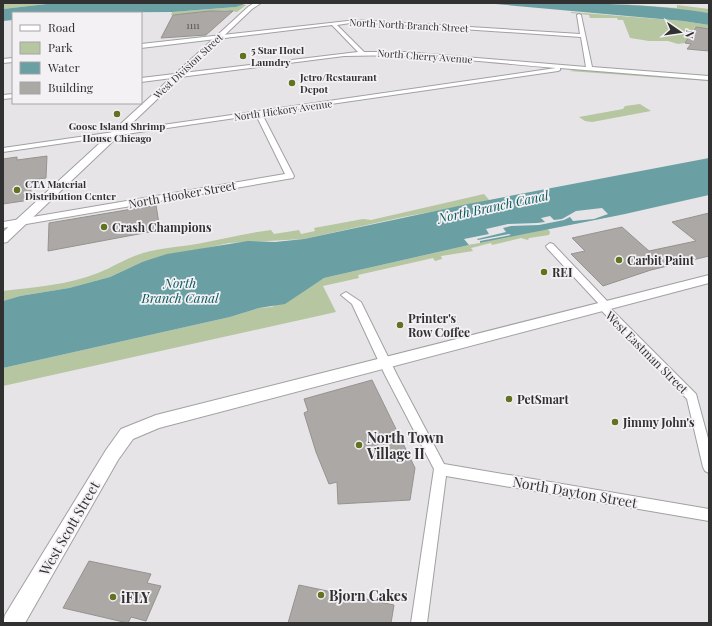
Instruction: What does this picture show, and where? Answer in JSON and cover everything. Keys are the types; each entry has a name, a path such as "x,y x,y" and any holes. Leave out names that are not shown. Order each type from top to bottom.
{"main road":[{"name":"West Division Street","path":"3,239 219,37 251,5 258,3"},
{"path":"386,362 709,279"},
{"name":"West Scott Street","path":"13,623 112,455 127,434 156,422 386,362"}],"street":[{"path":"579,15 589,68"},
{"name":"North North Branch Street","path":"142,46 357,21 582,36"},
{"path":"334,24 362,53"},
{"name":"North Cherry Avenue","path":"142,80 362,53 394,53 709,78"},
{"name":"North Hickory Avenue","path":"3,150 545,72 557,70 563,66"},
{"name":"North Hooker Street","path":"3,224 290,176 258,113"},
{"name":"West Eastman Street","path":"550,246 604,306 692,397 709,467"},
{"path":"346,295 356,302 440,470 419,623"},
{"name":"North Dayton Street","path":"440,470 709,515"}],"green space":[{"path":"3,3 55,3 3,9"},
{"path":"607,3 677,8 677,5 709,9 709,13"},
{"path":"242,4 246,5 237,12 225,10 171,15 172,12 236,7"},
{"path":"571,12 683,21 709,25 709,29 695,27 691,33 694,34 685,43 678,44 668,41 649,41 630,38 623,20 618,20 617,18 590,18 589,15"},
{"path":"580,69 709,79 709,81 569,71"},
{"path":"640,104 651,111 592,122 585,121 579,117 623,109 625,106"},
{"path":"484,194 490,201 403,217 304,239 229,243 142,262 110,277 69,288 20,296 3,301 3,291 51,285 87,277 131,257 149,251 197,244 243,234 271,230 274,234 299,230 301,234 315,231 314,228 363,219 371,220"},
{"path":"625,214 548,229 550,232 549,235 529,238 528,240 521,238 492,245 491,243 471,248 473,251 441,256 442,259 435,261 433,258 358,275 359,278 323,286 336,312 3,386 3,368 230,317 259,308 272,307 324,278 469,245 464,239"}],"water":[{"path":"55,3 247,3 236,7 172,12 12,12 12,20 3,21 3,9"},
{"path":"484,3 569,3 653,6 709,13 709,25 683,21"},
{"name":"North Branch Canal","path":"709,158 709,195 625,214 469,245 324,278 285,304 259,308 230,317 3,368 3,301 20,296 69,288 110,277 142,262 167,254 248,241 275,242 304,239 468,204"}],"pier":[{"path":"602,208 608,214 594,219 573,221 570,217 564,220 539,225 511,226 503,228 506,232 477,239 509,234 511,235 480,241 480,243 469,245 464,239 489,234 486,229 508,224 545,222 541,218 550,216 554,220 562,219 576,211"}],"building":[{"path":"210,11 233,11 206,35 161,38 173,15"},
{"path":"696,27 709,29 709,51 687,49 691,44 685,43"},
{"name":"CTA Material Distribution Center","path":"47,156 46,178 32,180 30,200 3,204 3,159 17,157 17,160"},
{"name":"Crash Champions","path":"156,205 160,230 48,251 49,223"},
{"name":"Carbit Paint","path":"709,213 709,256 651,270 603,286 571,254 585,251 572,238 622,227 649,251 696,241 672,222"},
{"name":"North Town Village II","path":"372,380 415,468 410,500 338,504 337,482 329,484 316,452 304,413 308,411 304,399"},
{"name":"iFLY","path":"89,561 151,574 147,583 161,586 146,621 131,617 128,623 63,608"},
{"name":"Bjorn Cakes","path":"299,585 394,605 391,623 288,623"}],"place":[{"name":"5 Star Hotel Laundry","path":"243,56"},
{"name":"Jetro/Restaurant Depot","path":"292,83"},
{"name":"Goose Island Shrimp House Chicago","path":"117,114"},
{"name":"CTA Material Distribution Center","path":"17,190"},
{"name":"Crash Champions","path":"104,227"},
{"name":"Carbit Paint","path":"619,260"},
{"name":"REI","path":"544,272"},
{"name":"Printer's Row Coffee","path":"400,325"},
{"name":"PetSmart","path":"509,399"},
{"name":"Jimmy John's","path":"615,422"},
{"name":"North Town Village II","path":"359,445"},
{"name":"Bjorn Cakes","path":"321,595"},
{"name":"iFLY","path":"113,597"}]}
